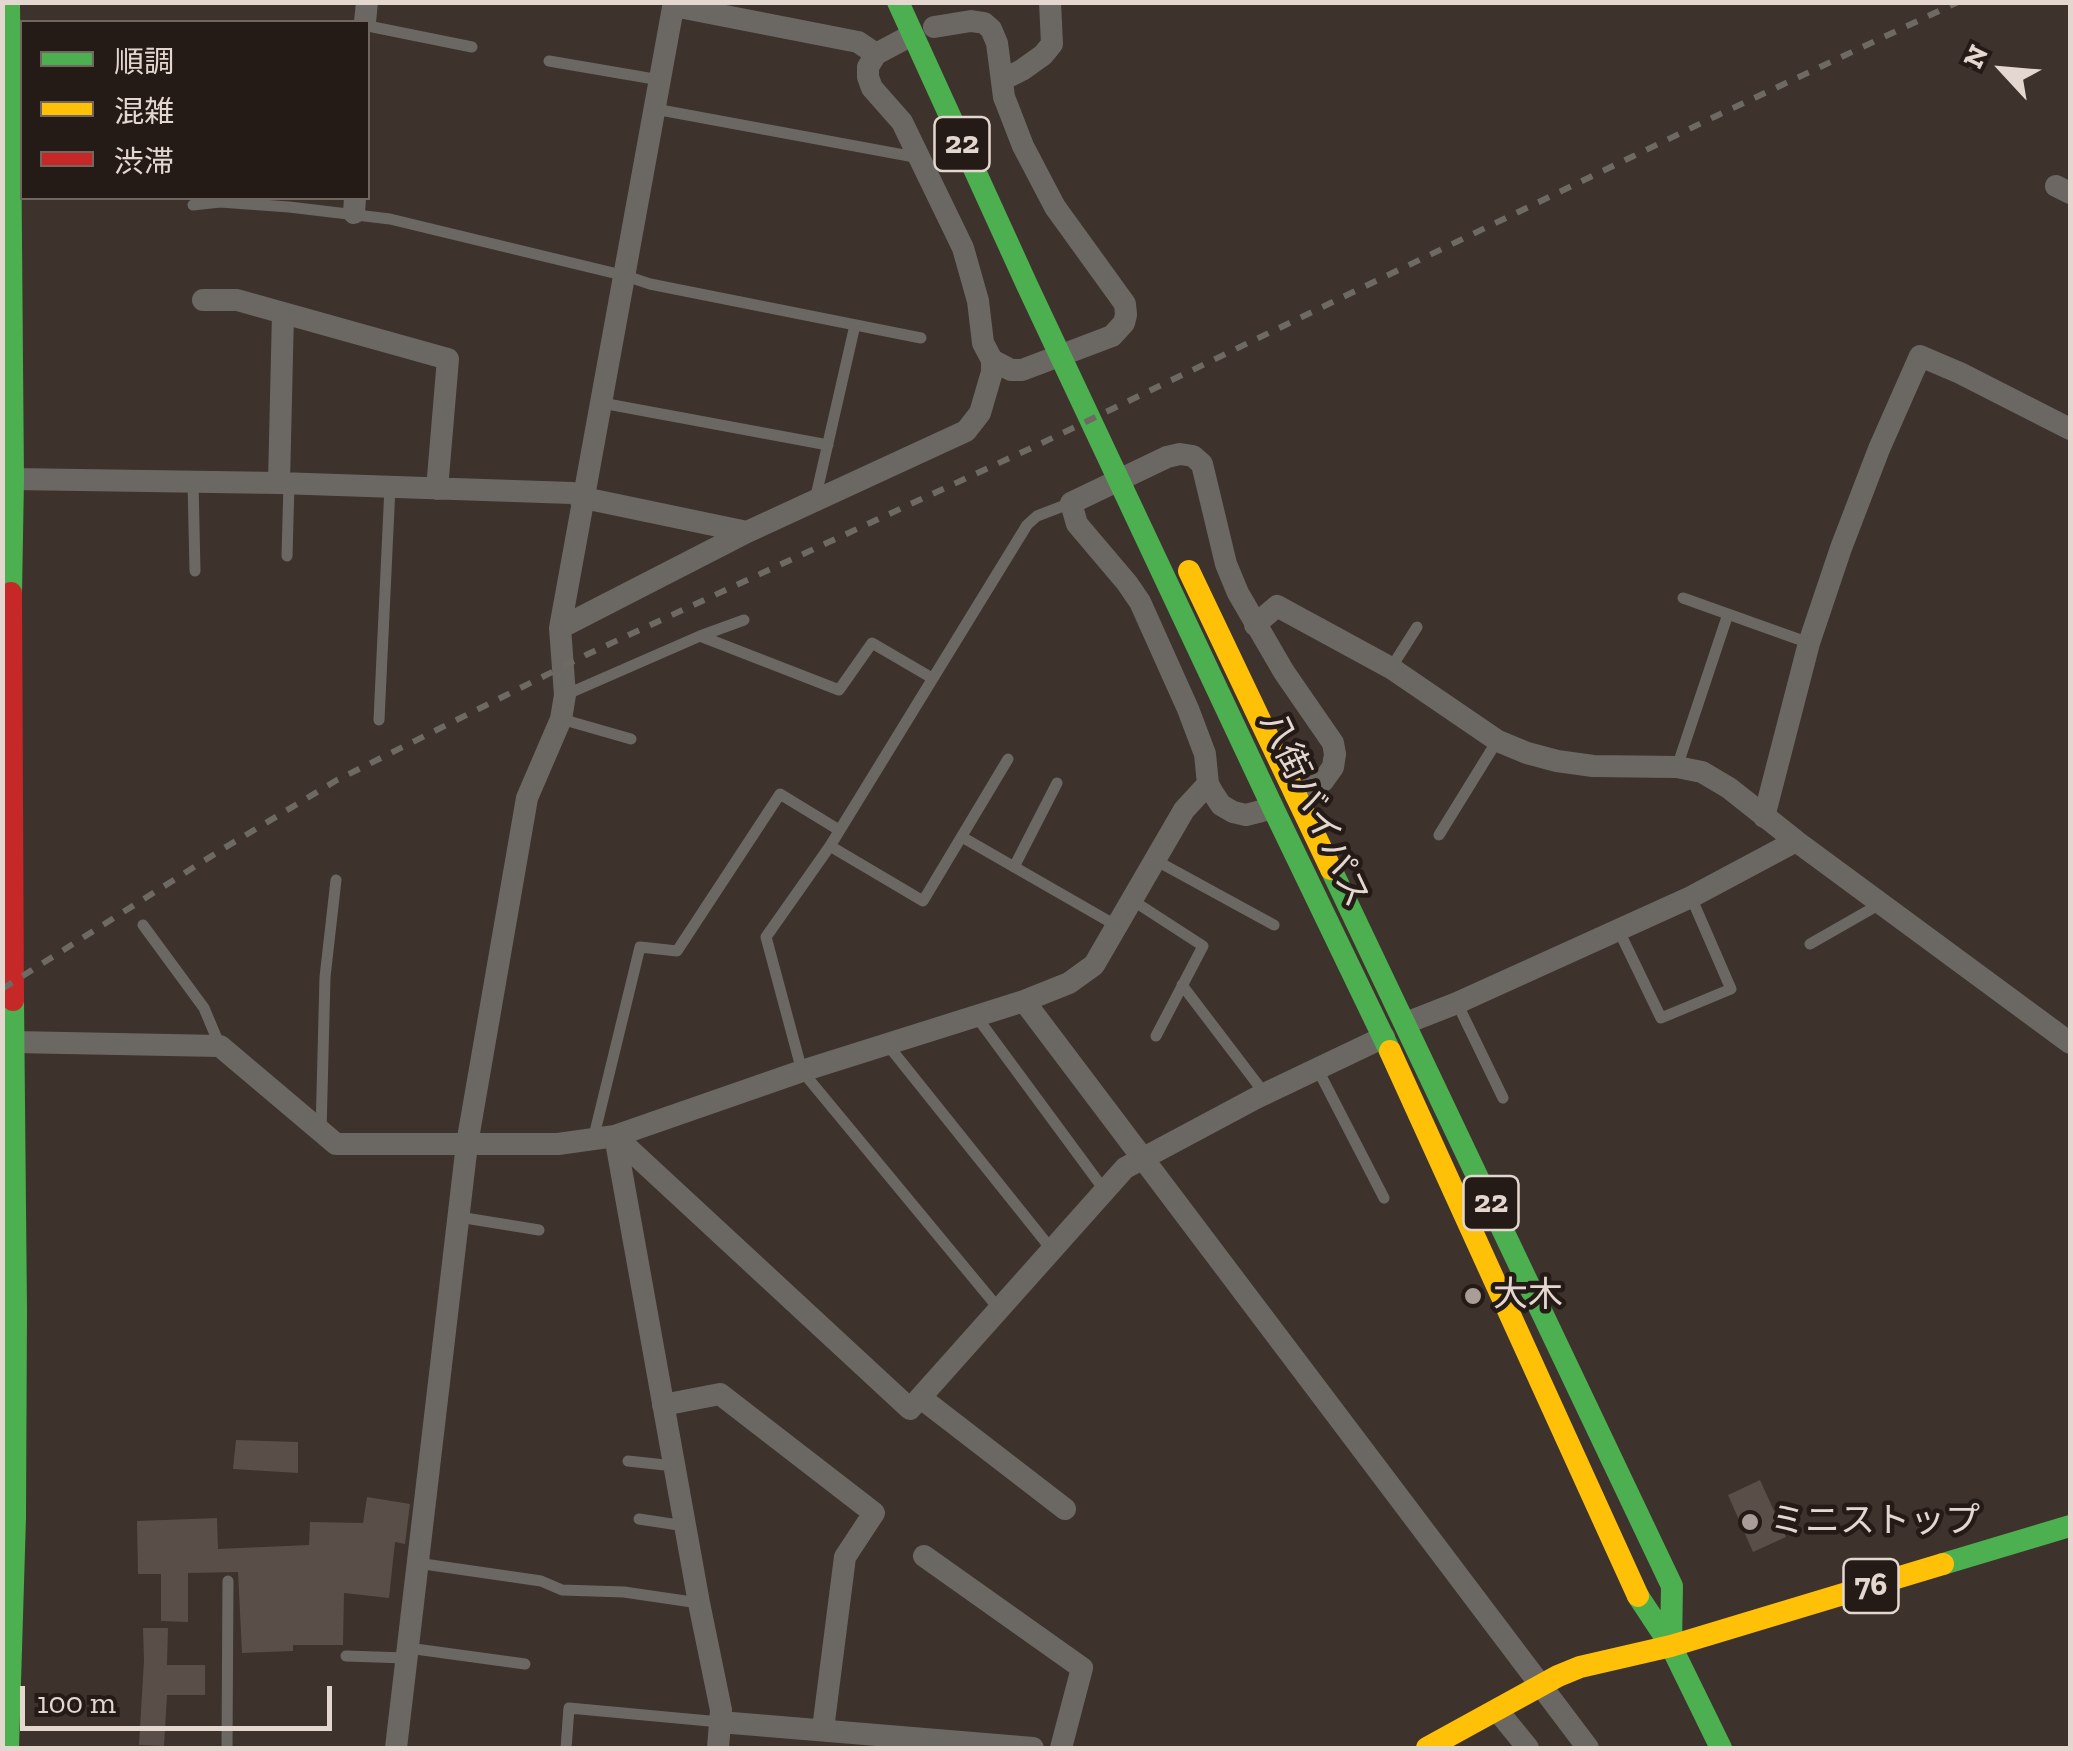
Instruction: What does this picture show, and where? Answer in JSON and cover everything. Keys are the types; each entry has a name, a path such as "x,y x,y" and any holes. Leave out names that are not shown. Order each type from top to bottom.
{"main road":[{"path":"8,1748 14,1042 7,884 7,538 13,480 7,294 9,2"},
{"name":"八街バイパス","path":"898,2 929,35"},
{"name":"八街バイパス","path":"924,2 929,35 1028,285 1384,1037 1642,1604 1671,1646 1721,1748"},
{"path":"1074,328 1090,364"},
{"path":"1132,451 1149,486"},
{"name":"八街バイパス","path":"1182,556 1672,1586 1671,1646"},
{"name":"76","path":"1671,1646 2070,1526"},
{"path":"1428,1748 1580,1667 1671,1646"}],"street":[{"path":"1002,80 1043,55 1052,44 1050,2"},
{"path":"396,1748 467,1144 527,798 561,719 565,695 560,628 674,4 858,42 876,54"},
{"path":"560,628 748,532 966,431 980,413 992,360 983,343 978,301 963,248 902,122 872,88 868,77 868,67 876,54 972,21 984,22 992,29 1008,112 1047,192 1120,294 1126,315 1112,336 1022,370 1011,370 992,360"},
{"path":"203,300 237,300 448,359 438,489"},
{"path":"283,312 284,483"},
{"path":"1764,817 1809,643 1841,548 1920,356 2070,430"},
{"path":"1273,808 1246,815 1221,805 1208,784 1205,754 1188,709 1140,602 1077,524 1071,503 1167,456 1194,456 1202,464 1226,564 1238,593 1333,743 1333,767 1323,782 1296,796"},
{"path":"13,480 284,483 572,494 748,532"},
{"path":"1255,625 1276,606 1391,668 1498,741 1527,754 1593,766 1702,772 2070,1042"},
{"path":"14,1042 220,1046 336,1144 558,1144 604,1138 1070,983 1094,965 1184,810 1208,784"},
{"path":"1406,1024 1690,897 1796,841"},
{"path":"1024,1001 1588,1748"},
{"path":"604,1138 910,1409 1125,1168 1384,1037"},
{"path":"604,1138 663,1405 721,1710 718,1748"},
{"path":"663,1405 720,1394 874,1513 845,1557 836,1736"},
{"path":"921,1398 1065,1510"},
{"path":"924,1556 1082,1668 1061,1748"},
{"path":"1497,1710 1528,1748"},
{"path":"720,1722 914,1743 1033,1748"}],"lane":[{"path":"370,25 472,47"},
{"path":"550,61 660,80"},
{"path":"655,110 920,158"},
{"path":"193,205 220,202 354,206 390,220 650,284 921,338"},
{"path":"816,500 855,325"},
{"path":"602,402 828,445"},
{"path":"193,482 195,571"},
{"path":"284,483 287,556"},
{"path":"379,720 390,487"},
{"path":"998,1309 802,1070 766,936 830,846 1026,525 1037,516 1071,503"},
{"path":"1683,598 1809,643"},
{"path":"1678,768 1728,614"},
{"path":"565,695 744,620"},
{"path":"1391,668 1417,627"},
{"path":"700,636 839,690 872,644 932,678"},
{"path":"561,719 631,740"},
{"path":"1439,835 1498,741"},
{"path":"830,846 923,901 1008,759"},
{"path":"1014,867 1057,783"},
{"path":"604,1138 640,947 677,950 780,794 839,830"},
{"path":"962,837 1117,926"},
{"path":"1155,860 1274,925"},
{"path":"321,1132 325,977 336,880"},
{"path":"1618,929 1662,1018 1731,989 1690,897"},
{"path":"1132,900 1203,946 1156,1036"},
{"path":"1810,944 1881,903"},
{"path":"143,924 204,1008 220,1046"},
{"path":"1182,985 1265,1094"},
{"path":"1457,1003 1503,1098"},
{"path":"976,1016 1104,1191"},
{"path":"887,1044 1052,1250"},
{"path":"1318,1070 1384,1198"},
{"path":"459,1218 540,1230"},
{"path":"628,1461 674,1466"},
{"path":"639,1519 685,1526"},
{"path":"417,1563 541,1581 562,1590 624,1592 699,1603"},
{"path":"227,1748 228,1581"},
{"path":"346,1656 407,1652 525,1664"},
{"path":"566,1748 569,1708 720,1722"}],"building":[{"path":"236,1440 298,1442 298,1473 233,1469"},
{"path":"1760,1480 1786,1537 1753,1552 1728,1495"},
{"path":"367,1497 410,1504 405,1544 395,1542 389,1598 344,1593 343,1645 293,1645 293,1651 242,1653 238,1572 188,1573 188,1622 161,1621 161,1574 138,1574 137,1521 217,1518 218,1549 309,1545 310,1522 363,1523"},
{"path":"143,1628 168,1628 167,1665 205,1665 205,1695 167,1695 164,1746 139,1745"}],"railway":[{"path":"2,989 337,780 588,654 1042,443 1958,2"}],"traffic: fast":[{"path":"9,2 11,593"},
{"path":"898,2 1027,285 1390,1051"},
{"path":"1331,869 1672,1586 1671,1646"},
{"path":"8,1748 15,1518 13,1000"},
{"path":"1943,1564 2070,1526"},
{"path":"1638,1596 1671,1646 1721,1748"}],"traffic: slow":[{"path":"1189,571 1331,869"},
{"path":"1390,1051 1638,1596"},
{"path":"1427,1748 1580,1667 1671,1646 1943,1564"}],"traffic: jam":[{"path":"11,593 13,1000"}],"place":[{"name":"大木","path":"1473,1296"},
{"name":"ミニストップ","path":"1750,1522"}]}
